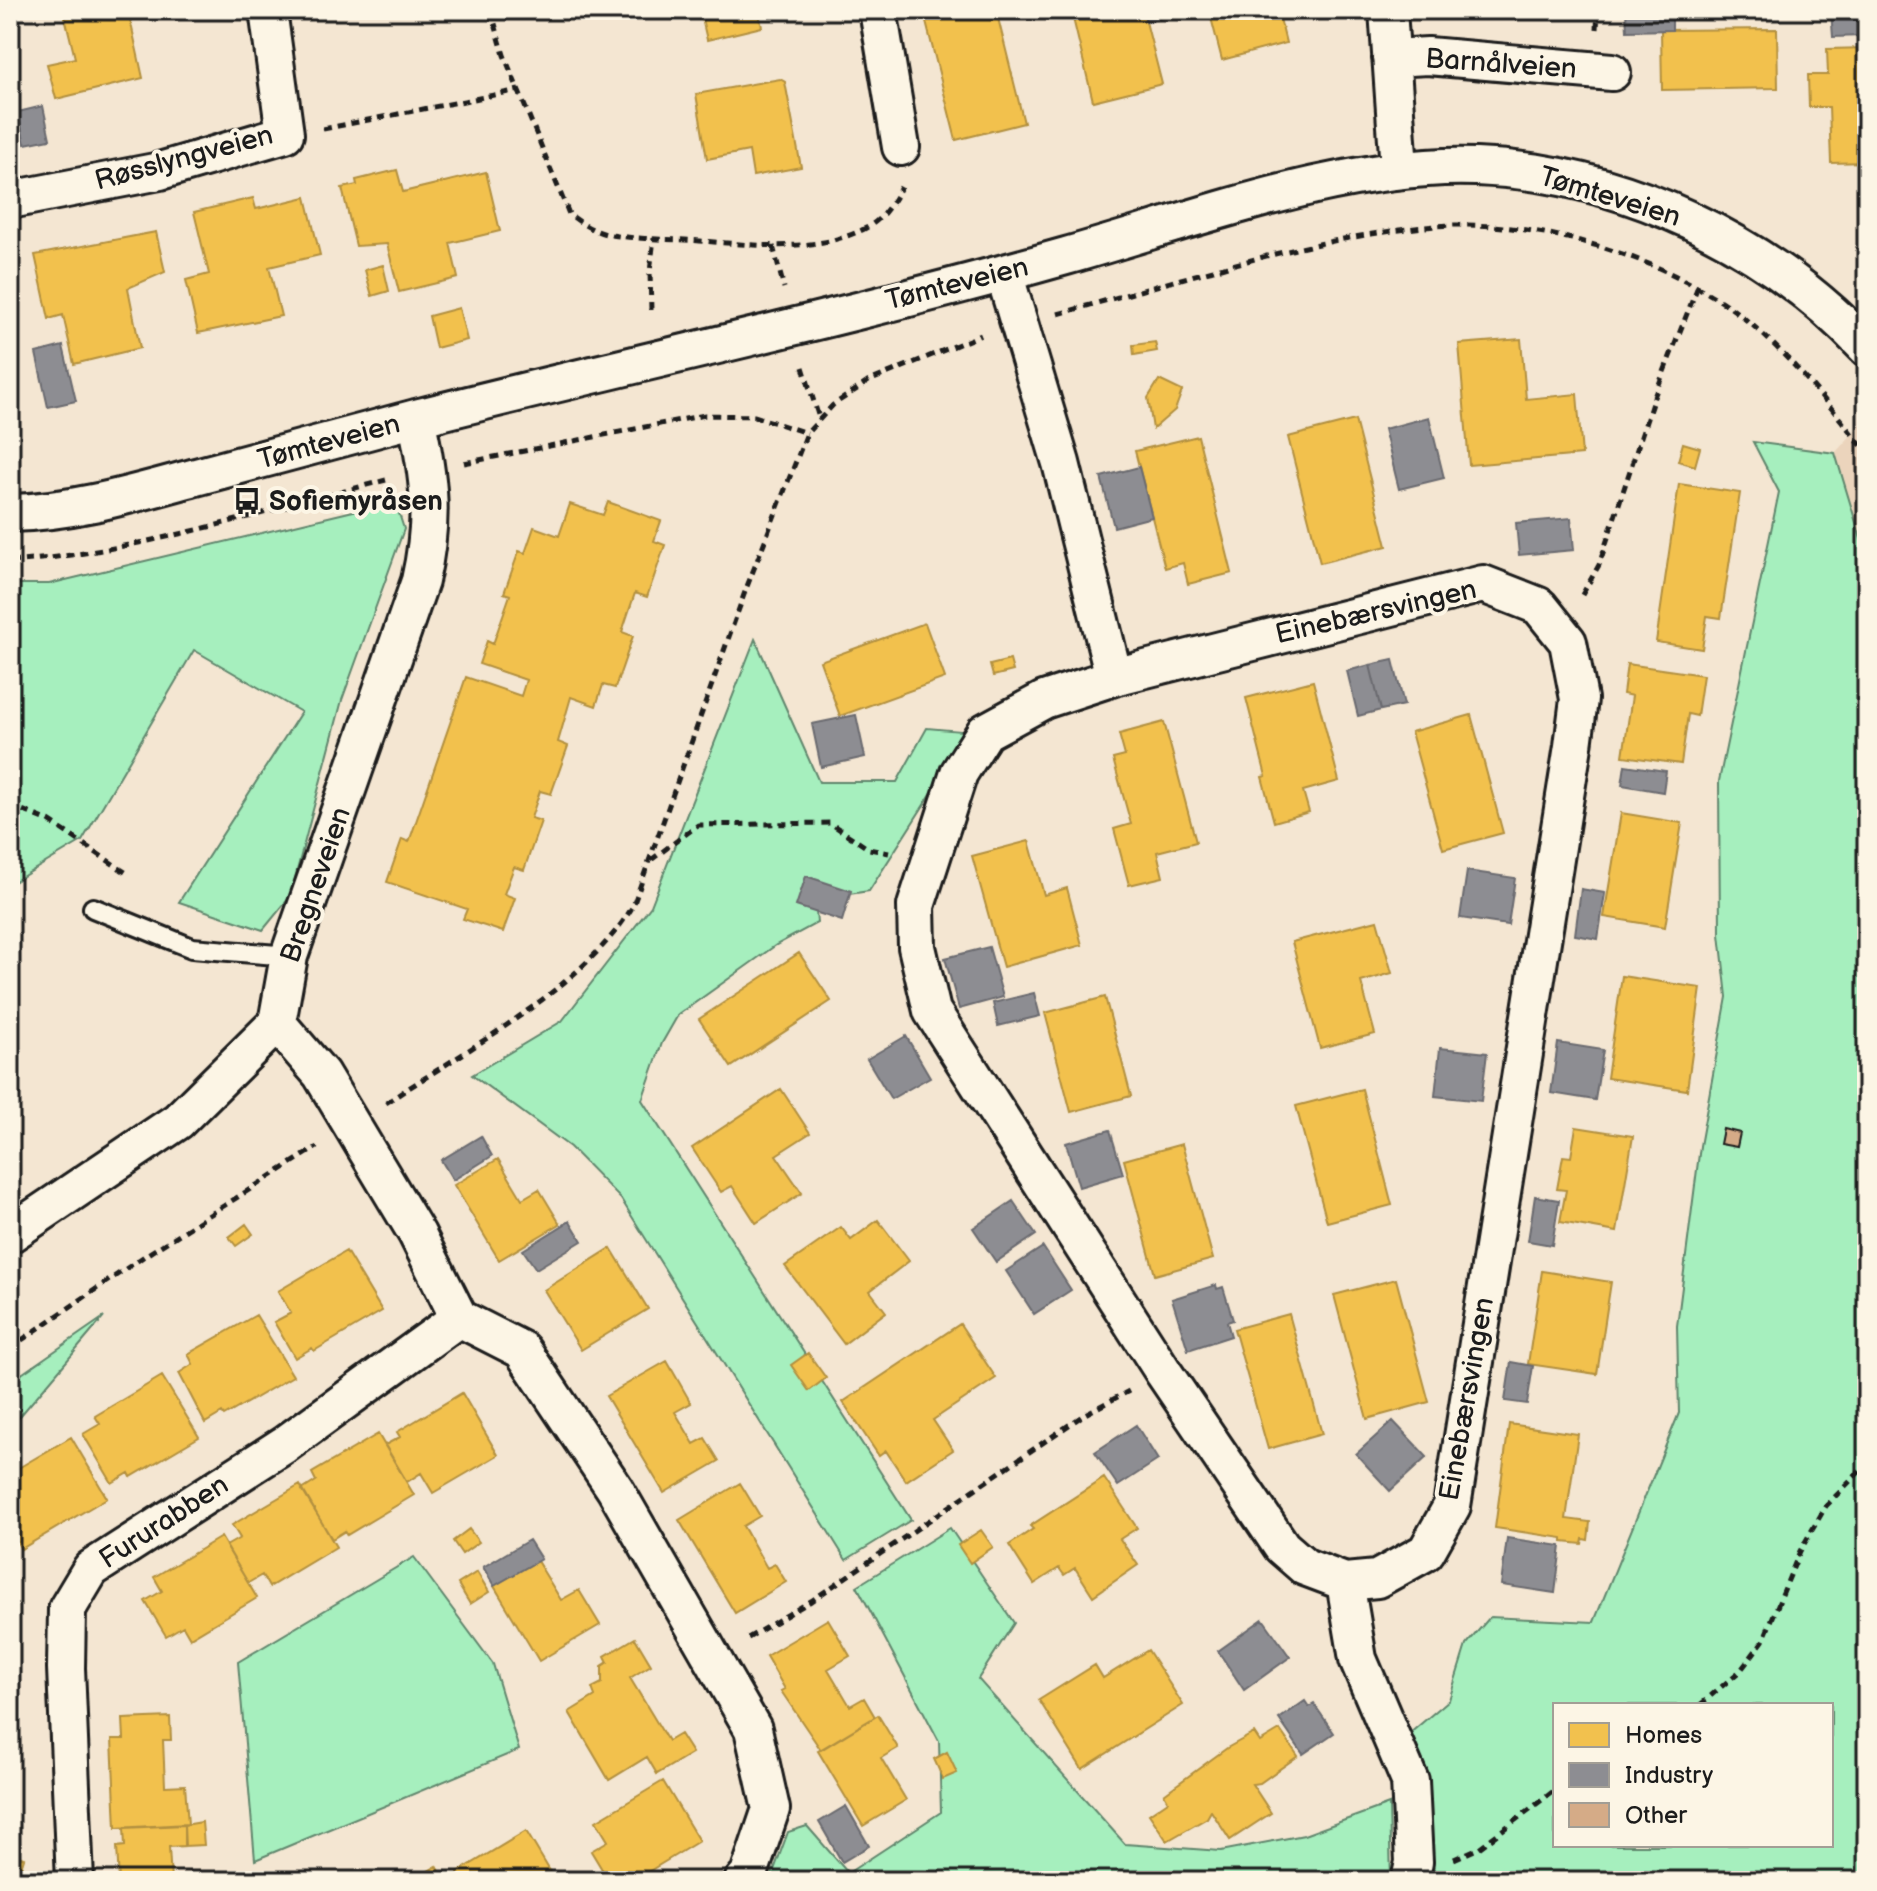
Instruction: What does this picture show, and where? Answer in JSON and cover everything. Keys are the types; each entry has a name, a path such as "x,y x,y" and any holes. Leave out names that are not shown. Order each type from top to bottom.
{"street":[{"name":"Røsslyngveien","path":"10,200 160,171 285,134 268,10"},
{"path":"878,10 901,147"},
{"name":"Barnålveien","path":"1388,10 1399,169"},
{"name":"Barnålveien","path":"1391,58 1428,56 1612,72"},
{"name":"Tømteveien","path":"10,513 120,498 416,418 1004,273 1275,197 1399,169 1481,167 1537,174 1646,202 1696,223 1785,276 1866,345"},
{"path":"1004,273 1057,498 1114,677"},
{"name":"Bregneveien","path":"277,1023 289,956 420,581 431,523 431,492 416,418"},
{"name":"Einebærsvingen","path":"1483,584 1539,606 1552,623 1568,642 1579,699 1452,1506 1426,1552 1377,1579 1345,1582 1305,1567 1282,1547 1164,1373 932,1011 917,947 916,906 959,773 985,732 1044,700 1114,677 1483,584"},
{"path":"10,1234 178,1121 277,1023 321,1074 350,1127 417,1234 459,1318 522,1350 615,1489 753,1729 771,1809 743,1881"},
{"name":"Fururabben","path":"75,1881 66,1668 67,1609 91,1569 284,1445 459,1318"},
{"path":"1345,1582 1358,1659 1410,1781 1412,1871"}],"lane":[{"path":"93,908 192,948 289,956"}],"path":[{"path":"491,10 519,90 569,214 583,226 607,234 773,246 838,238 868,227 889,207 902,186 901,147"},
{"path":"1597,31 1598,10"},
{"path":"285,134 355,124 519,90"},
{"path":"1042,318 1307,247 1438,225 1524,230 1620,254 1698,286 1743,318 1786,357 1867,453"},
{"path":"651,310 654,238"},
{"path":"773,246 784,291"},
{"path":"1552,623 1581,598 1599,565 1654,397 1698,286"},
{"path":"10,1348 146,1255 350,1127 570,979 618,933 633,906 746,589 807,433 847,394 891,369 993,331"},
{"path":"800,358 819,419"},
{"path":"461,463 705,415 754,416 807,433"},
{"path":"10,562 51,559 131,544 394,478"},
{"path":"10,805 49,821 128,874"},
{"path":"650,860 698,825 830,823 869,849 893,854 935,842"},
{"path":"713,1659 811,1601 1085,1414 1164,1373"},
{"path":"1702,1703 1741,1670 1763,1641 1800,1551 1826,1506 1867,1464"},
{"path":"1412,1871 1460,1858 1510,1827 1553,1792"}],"shaded area":[{"path":"1867,418 1867,559 1835,453"}],"green space":[{"path":"1753,442 1835,453 1867,559 1867,1881 1424,1881 1409,1734 1449,1700 1466,1645 1490,1617 1594,1622 1679,1413 1677,1326 1700,1146 1727,997 1720,934 1719,781 1779,492"},
{"path":"395,501 404,529 342,700 290,897 263,930 179,902 301,712 194,650 82,841 10,884 10,584 49,584"},
{"path":"755,639 819,782 897,782 927,728 962,731 936,786 869,891 815,899 817,923 776,945 678,1015 662,1043 642,1100 911,1520 846,1560 621,1199 570,1147 472,1075 562,1021 651,906"},
{"path":"104,1317 10,1428 10,1382"},
{"path":"950,1528 1014,1623 978,1679 1125,1844 1221,1851 1304,1835 1389,1804 1391,1881 770,1881 788,1832 807,1826 848,1873 941,1812 939,1741 857,1586"},
{"path":"414,1557 493,1664 519,1750 255,1860 238,1662"}],"building: Homes":[{"path":"128,10 143,78 56,99 47,64 75,58 64,13"},
{"path":"700,10 758,10 762,27 707,40"},
{"path":"940,10 996,10 1024,123 956,140 924,14"},
{"path":"1071,10 1143,10 1162,84 1093,101"},
{"path":"1209,10 1278,10 1286,43 1222,60"},
{"path":"1777,29 1778,88 1662,90 1661,30"},
{"path":"1867,48 1867,162 1831,163 1829,107 1809,107 1808,75 1828,75 1827,49"},
{"path":"780,79 785,82 801,167 753,176 749,151 707,159 696,94"},
{"path":"397,170 403,192 486,172 500,231 450,243 458,278 399,292 387,244 356,246 342,188 357,185 356,180"},
{"path":"306,197 320,255 269,267 281,316 198,333 186,280 209,274 194,212 253,198 256,209"},
{"path":"156,232 165,272 128,288 140,348 74,364 63,315 49,319 35,255"},
{"path":"383,265 389,291 372,296 365,270"},
{"path":"459,308 467,340 436,348 429,316"},
{"path":"1521,339 1526,399 1577,394 1582,455 1469,465 1459,344"},
{"path":"1155,342 1157,351 1134,355 1133,345"},
{"path":"1159,380 1182,391 1175,410 1153,429 1148,398"},
{"path":"1355,420 1387,546 1320,563 1288,437"},
{"path":"1198,436 1232,573 1188,584 1183,563 1165,568 1135,451"},
{"path":"1683,443 1700,448 1695,466 1678,461"},
{"path":"1679,484 1740,493 1721,618 1707,616 1702,649 1656,642"},
{"path":"608,502 661,521 654,541 665,545 647,597 635,593 622,632 633,636 615,688 603,685 596,706 571,697 558,742 568,746 551,794 540,791 531,818 541,821 524,870 514,867 504,894 515,898 503,932 463,919 467,909 387,882 402,839 409,842 466,677 521,696 526,680 479,664 487,641 493,644 510,595 504,593 519,551 525,553 534,527 559,536 570,504 603,515"},
{"path":"925,623 945,678 840,716 820,661"},
{"path":"1010,660 1013,671 993,676 990,665"},
{"path":"1627,664 1703,675 1697,716 1688,714 1681,764 1623,756 1632,696 1623,694"},
{"path":"1313,681 1339,781 1303,791 1309,812 1274,822 1246,698"},
{"path":"1471,715 1503,833 1443,849 1411,732"},
{"path":"1164,722 1196,842 1157,852 1163,877 1129,885 1114,829 1131,824 1113,759 1125,756 1119,734"},
{"path":"1621,813 1682,823 1665,927 1604,917"},
{"path":"1029,841 1044,895 1067,888 1082,945 1003,967 972,856"},
{"path":"1377,920 1392,973 1361,982 1375,1034 1320,1048 1292,942"},
{"path":"799,953 831,1001 731,1067 699,1019"},
{"path":"1622,976 1701,988 1687,1090 1607,1078"},
{"path":"1105,997 1131,1096 1071,1112 1045,1013"},
{"path":"781,1089 810,1133 776,1155 802,1193 756,1223 732,1186 721,1192 692,1148"},
{"path":"1362,1089 1392,1205 1327,1222 1296,1106"},
{"path":"1576,1127 1633,1136 1617,1232 1560,1222 1566,1190 1557,1189 1563,1156 1571,1157"},
{"path":"1182,1144 1213,1259 1155,1275 1124,1160"},
{"path":"498,1159 522,1199 539,1189 560,1224 499,1260 454,1185"},
{"path":"878,1220 909,1261 870,1291 886,1312 844,1344 785,1266 841,1227 851,1240"},
{"path":"246,1224 253,1234 236,1246 229,1237"},
{"path":"611,1248 648,1309 581,1350 544,1290"},
{"path":"346,1251 382,1311 314,1351 312,1348 295,1358 274,1322 291,1313 278,1291"},
{"path":"1542,1271 1611,1282 1597,1374 1528,1364"},
{"path":"1396,1279 1429,1402 1367,1419 1334,1295"},
{"path":"1289,1314 1322,1434 1268,1449 1234,1329"},
{"path":"256,1315 293,1376 224,1416 222,1413 205,1423 179,1373 193,1364 188,1354"},
{"path":"960,1324 996,1378 933,1420 953,1450 906,1481 886,1451 879,1456 843,1402"},
{"path":"808,1353 826,1378 809,1391 791,1365"},
{"path":"667,1361 691,1403 675,1412 694,1444 705,1438 719,1461 664,1493 606,1396"},
{"path":"162,1376 199,1437 131,1477 129,1473 112,1483 83,1434 100,1424 95,1416"},
{"path":"462,1393 498,1455 433,1493 421,1473 407,1482 385,1445 400,1437 397,1432"},
{"path":"1509,1424 1578,1434 1566,1519 1590,1522 1588,1540 1583,1539 1582,1544 1563,1542 1563,1538 1495,1528"},
{"path":"378,1434 414,1495 347,1535 345,1531 332,1539 302,1490 316,1481 312,1473"},
{"path":"71,1437 107,1498 21,1549 10,1529 10,1473"},
{"path":"1104,1478 1137,1528 1120,1539 1138,1565 1093,1596 1075,1568 1064,1575 1059,1568 1034,1584 1009,1545 1033,1529 1030,1526"},
{"path":"740,1483 760,1516 743,1526 767,1568 775,1564 786,1582 735,1613 679,1520"},
{"path":"300,1485 336,1547 269,1587 262,1575 248,1583 226,1546 240,1538 232,1525"},
{"path":"469,1529 479,1542 462,1554 453,1541"},
{"path":"981,1530 993,1547 970,1563 958,1545"},
{"path":"221,1537 257,1598 190,1638 183,1626 166,1636 145,1601 162,1591 154,1577"},
{"path":"537,1561 561,1600 579,1590 600,1625 539,1661 494,1586"},
{"path":"477,1572 489,1592 470,1604 458,1584"},
{"path":"828,1619 850,1656 828,1669 850,1706 864,1698 875,1717 821,1750 781,1691 785,1689 766,1656"},
{"path":"635,1638 651,1665 630,1678 668,1741 680,1734 692,1753 657,1774 647,1757 609,1780 569,1712 595,1696 592,1688 602,1683 602,1666 608,1662 605,1656"},
{"path":"1148,1650 1183,1705 1082,1769 1039,1700 1095,1665 1103,1678"},
{"path":"878,1715 898,1748 881,1758 906,1800 863,1826 818,1751"},
{"path":"170,1717 171,1740 163,1740 165,1786 185,1785 188,1824 116,1828 112,1739 124,1739 123,1719"},
{"path":"1280,1730 1298,1756 1260,1783 1252,1784 1271,1813 1230,1840 1211,1811 1207,1818 1167,1841 1149,1814 1168,1801 1164,1794 1227,1748 1254,1733 1260,1742"},
{"path":"947,1752 957,1773 943,1779 934,1759"},
{"path":"663,1781 699,1841 633,1881 629,1876 622,1881 609,1881 591,1851 608,1841 596,1821"},
{"path":"202,1822 204,1845 184,1846 184,1825"},
{"path":"184,1825 185,1846 169,1847 171,1881 119,1881 117,1847 125,1846 124,1828"},
{"path":"526,1831 556,1881 464,1881 458,1872"},
{"path":"10,1853 24,1858 19,1881 10,1881"},
{"path":"437,1866 445,1881 411,1881"}],"building: Industry":[{"path":"1143,10 1188,10 1188,12 1146,22"},
{"path":"1449,10 1491,10 1491,17 1449,15"},
{"path":"1626,10 1672,10 1672,30 1627,31"},
{"path":"1831,10 1867,10 1867,28 1863,29 1863,36 1833,37"},
{"path":"10,87 13,87 22,137 10,139"},
{"path":"43,106 50,139 25,144 18,112"},
{"path":"63,346 76,401 48,407 36,353"},
{"path":"1429,417 1444,478 1399,489 1384,429"},
{"path":"1139,467 1152,517 1114,527 1101,477"},
{"path":"1571,518 1574,550 1519,555 1516,523"},
{"path":"1393,660 1404,705 1381,710 1370,665"},
{"path":"1370,665 1381,710 1358,716 1347,671"},
{"path":"856,715 865,757 821,767 812,724"},
{"path":"1625,765 1666,771 1663,792 1622,785"},
{"path":"1467,871 1515,878 1508,925 1460,918"},
{"path":"806,876 851,891 842,921 796,906"},
{"path":"1581,889 1605,893 1598,939 1575,935"},
{"path":"989,947 1003,997 959,1009 945,958"},
{"path":"1034,993 1040,1016 998,1026 993,1003"},
{"path":"906,1036 930,1077 891,1099 867,1059"},
{"path":"1558,1043 1603,1050 1595,1100 1551,1093"},
{"path":"1440,1048 1487,1053 1481,1101 1435,1096"},
{"path":"1110,1130 1123,1174 1079,1187 1066,1143"},
{"path":"481,1136 492,1156 453,1180 441,1160"},
{"path":"1535,1196 1559,1200 1552,1245 1528,1241"},
{"path":"1013,1201 1036,1235 996,1262 973,1228"},
{"path":"570,1221 582,1241 536,1269 523,1250"},
{"path":"1043,1247 1071,1290 1034,1314 1006,1271"},
{"path":"1216,1285 1217,1289 1223,1287 1233,1320 1227,1322 1231,1336 1188,1350 1172,1299"},
{"path":"1511,1362 1533,1366 1527,1404 1505,1401"},
{"path":"1393,1421 1427,1457 1390,1491 1356,1454"},
{"path":"1136,1425 1158,1460 1118,1486 1095,1452"},
{"path":"1507,1538 1561,1546 1555,1593 1501,1585"},
{"path":"529,1540 541,1559 494,1586 483,1567"},
{"path":"1263,1619 1290,1657 1244,1690 1218,1651"},
{"path":"1305,1701 1309,1707 1314,1704 1334,1733 1303,1754 1279,1719"},
{"path":"846,1806 869,1846 842,1862 819,1822"}],"building: Other":[{"path":"1723,1129 1740,1133 1737,1147 1720,1144"}],"place":[{"name":"Sofiemyråsen","path":"247,501"}]}
